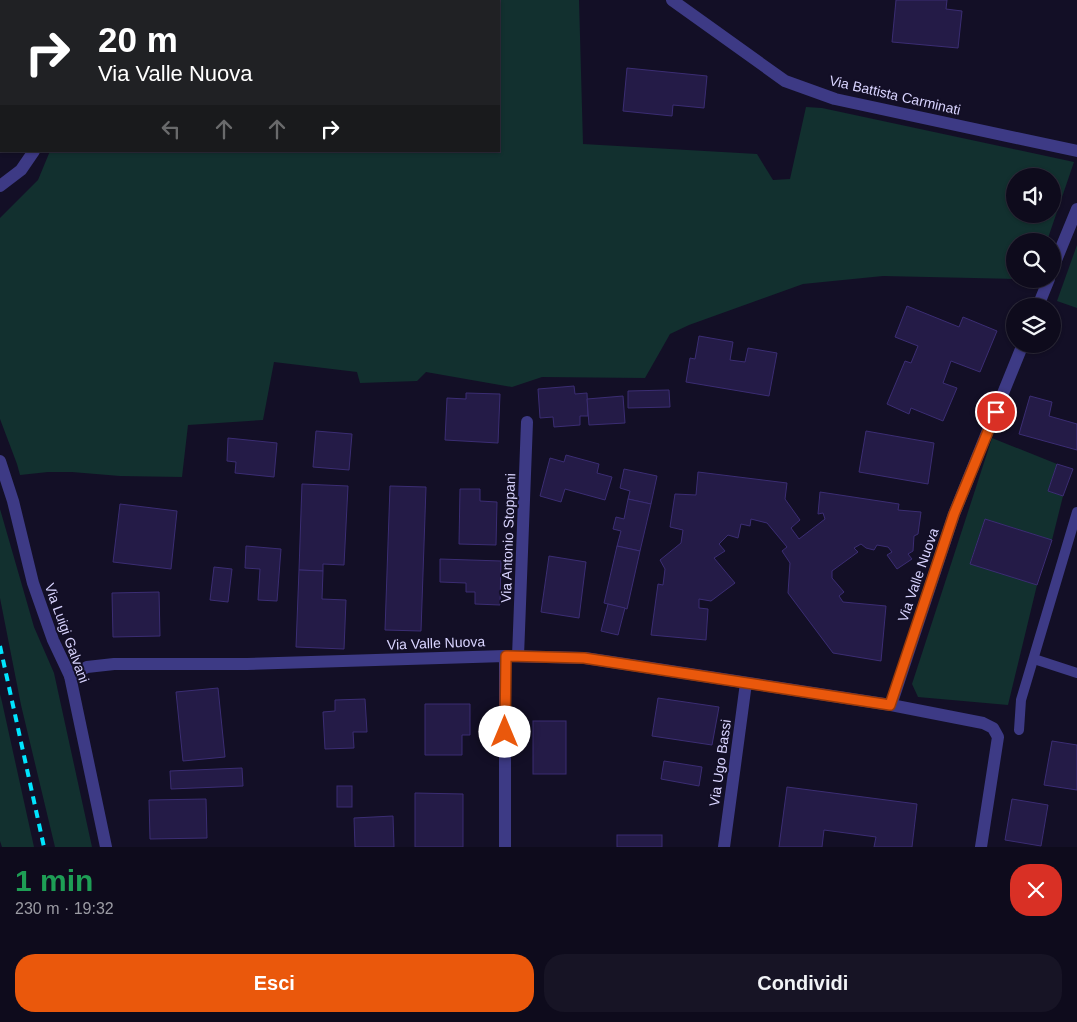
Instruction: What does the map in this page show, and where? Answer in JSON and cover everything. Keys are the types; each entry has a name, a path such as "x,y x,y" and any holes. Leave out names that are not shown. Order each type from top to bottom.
{"street":[{"name":"Via Battista Carminati","path":"672,0 786,81 794,84 835,99 1077,151"},
{"path":"0,186 22,170 33,152"},
{"path":"1061,248 1077,209"},
{"name":"Via Valle Nuova","path":"890,705 954,514 1019,353"},
{"name":"Via Antonio Stoppani","path":"504,847 512,656 527,422"},
{"name":"Via Luigi Galvani","path":"0,461 13,501 33,583 53,640 70,676 106,847"},
{"name":"Via Valle Nuova","path":"70,676 87,668 114,664 247,664 512,656 584,658 890,705 984,723 993,728 998,737 981,847"},
{"name":"Via Ugo Bassi","path":"724,847 746,683"}],"lane":[{"path":"1019,730 1021,700 1077,512"},
{"path":"1034,659 1077,673"}],"green space":[{"path":"500,0 579,0 583,144 757,154 773,180 790,179 806,107 822,108 1074,162 1061,200 1061,168 1006,168 1006,223 1053,223 1050,233 1006,233 1006,279 883,276 803,284 689,325 670,334 645,378 542,377 512,387 426,372 417,381 360,383 357,372 274,362 263,420 188,425 182,477 120,476 72,472 20,475 0,419 0,218 38,180 50,152 500,152"},
{"path":"1077,245 1077,308 1061,302 1061,298 1058,298"},
{"path":"992,438 1057,464 1048,491 1063,496 1052,540 985,519 970,563 1037,585 1008,705 918,697 912,684"},
{"path":"0,509 34,627 54,673 92,847 55,847 21,705 0,598"},
{"path":"0,694 34,847 2,847 0,841"}],"building":[{"path":"896,0 947,0 946,9 962,11 958,48 892,42"},
{"path":"627,68 707,76 704,108 673,105 672,116 623,111"},
{"path":"907,306 959,327 963,317 997,331 980,372 951,361 943,383 957,388 943,421 911,408 909,414 887,404 905,361 911,363 918,346 895,337"},
{"path":"699,336 733,342 730,360 745,362 748,348 777,353 769,396 686,382 690,358 695,359"},
{"path":"574,386 575,394 587,393 588,416 580,416 580,425 554,427 553,417 540,418 538,389"},
{"path":"669,390 670,407 628,408 628,391"},
{"path":"466,393 500,394 498,443 445,440 447,398 466,399"},
{"path":"623,396 625,423 589,425 587,399"},
{"path":"1030,396 1052,402 1049,416 1077,424 1077,450 1019,434"},
{"path":"316,431 352,434 349,470 313,467"},
{"path":"866,431 934,443 928,484 859,472"},
{"path":"228,438 277,443 274,477 235,473 236,462 227,461"},
{"path":"566,455 599,464 597,473 612,477 605,500 565,489 561,502 540,496 550,458 564,462"},
{"path":"1057,464 1073,469 1063,496 1048,491"},
{"path":"624,469 657,476 651,504 628,499 630,491 620,488"},
{"path":"698,472 787,483 785,499 800,520 791,528 799,539 825,519 823,513 818,514 820,492 899,504 898,510 921,512 918,534 914,536 913,551 908,554 912,559 897,569 887,555 892,552 888,547 877,545 874,550 866,548 861,544 854,548 858,552 832,571 832,578 844,592 839,596 843,602 886,606 881,661 833,653 788,593 790,563 782,551 787,547 767,523 751,519 750,526 741,524 738,538 728,535 719,544 725,551 714,558 735,583 711,601 699,599 699,608 708,609 706,640 651,635 658,584 663,585 665,569 660,560 681,543 683,530 670,527 675,494 696,495"},
{"path":"302,484 348,486 344,565 323,564 323,571 299,570"},
{"path":"390,486 426,487 421,631 385,630"},
{"path":"460,489 480,489 480,501 497,502 496,545 459,544"},
{"path":"628,499 651,504 640,551 617,546 621,531 613,529 616,517 624,519"},
{"path":"120,504 177,511 171,569 113,562"},
{"path":"985,519 1052,540 1037,585 970,564"},
{"path":"246,546 281,549 277,601 258,600 260,569 245,568"},
{"path":"617,546 640,551 627,609 604,603"},
{"path":"549,556 586,562 579,618 541,612"},
{"path":"440,559 501,561 500,605 475,604 475,592 466,592 466,583 440,582"},
{"path":"214,567 232,569 228,602 210,600"},
{"path":"299,570 323,571 322,599 346,600 344,649 296,647"},
{"path":"159,592 160,636 113,637 112,593"},
{"path":"608,604 625,608 618,635 601,631"},
{"path":"218,688 225,757 183,761 176,692"},
{"path":"658,698 719,707 712,745 652,736"},
{"path":"365,699 367,732 353,732 354,748 325,749 323,712 335,711 335,700"},
{"path":"425,704 470,704 470,735 462,735 462,755 425,755"},
{"path":"533,721 566,721 566,774 533,774"},
{"path":"1052,741 1077,745 1077,790 1044,785"},
{"path":"664,761 702,767 699,786 661,779"},
{"path":"242,768 243,786 171,789 170,771"},
{"path":"337,786 352,786 352,807 337,807"},
{"path":"787,787 917,804 912,847 874,847 876,837 824,830 822,847 779,847"},
{"path":"415,793 463,794 463,847 415,847"},
{"path":"206,799 207,838 150,839 149,800"},
{"path":"1012,799 1048,805 1041,846 1005,840"},
{"path":"393,816 394,847 355,847 354,818"},
{"path":"617,835 662,835 662,847 617,847"}],"railway":[{"path":"0,646 44,847"}],"route":[{"path":"505,732 506,656 584,658 890,705 954,514 996,412"}]}
